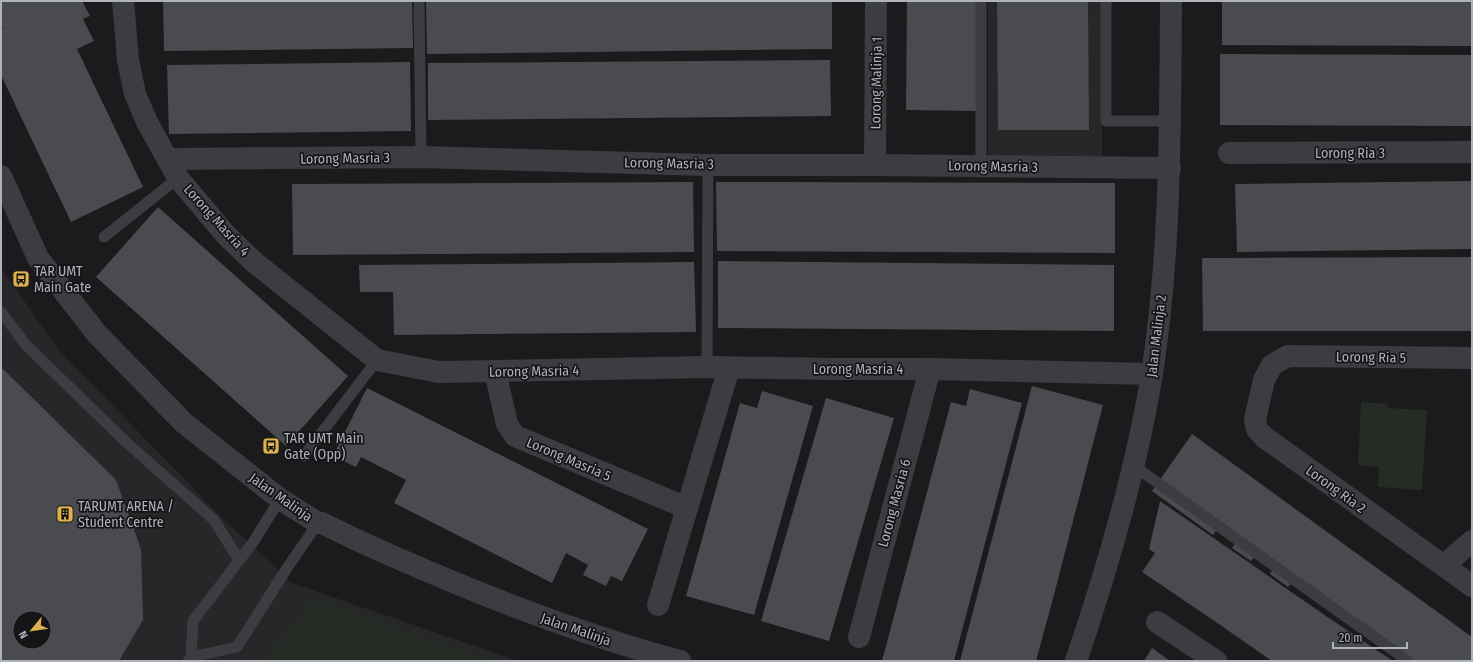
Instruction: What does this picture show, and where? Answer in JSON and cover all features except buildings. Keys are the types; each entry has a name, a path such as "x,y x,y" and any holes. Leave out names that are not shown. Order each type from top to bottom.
{"street":[{"name":"Lorong Masria 4","path":"123,1 128,60 135,94 147,122 174,169 226,235 254,262 377,360 440,372 707,367 930,369 1152,374"},
{"name":"Lorong Malinja 1","path":"875,165 876,1"},
{"name":"Jalan Malinja 2","path":"1076,661 1105,576 1134,466 1152,374 1165,258 1170,168 1171,1"},
{"name":"Lorong Ria 3","path":"1229,153 1472,152"},
{"name":"Lorong Masria 3","path":"174,169 421,157 708,164 1170,168"},
{"name":"Jalan Malinja","path":"1,176 38,258 97,334 184,423 280,499 318,523 322,523 361,543 538,616 605,639 680,661"},
{"name":"Lorong Ria 5","path":"1272,365 1288,356 1472,358"},
{"name":"Lorong Ria 2","path":"1272,365 1264,380 1255,419 1257,429 1260,434 1472,586"},
{"path":"658,605 729,368"},
{"name":"Lorong Masria 6","path":"859,637 930,369"},
{"name":"Lorong Masria 5","path":"495,371 507,424 516,436 688,508"},
{"path":"1444,565 1472,541"},
{"path":"1157,622 1216,661"}],"lane":[{"path":"419,1 421,157"},
{"path":"981,1 981,166"},
{"path":"1106,1 1106,121 1170,121"},
{"path":"707,367 708,164"},
{"path":"104,237 174,169"},
{"path":"1,312 26,345 126,442 214,520 239,560"},
{"path":"304,456 377,360"},
{"path":"1134,466 1408,661"},
{"path":"280,499 254,541 193,621 190,659 237,646 318,523"}],"shaded area":[{"path":"988,1 1102,1 1102,157 988,158"},
{"path":"1,268 58,349 222,518 292,583 519,661 1,661"},
{"path":"1361,402 1388,404 1387,408 1427,410 1422,490 1378,487 1379,467 1358,465"},
{"path":"315,599 457,649 492,659 497,657 499,661 264,661"}],"place":[{"name":"TAR UMT Main Gate","path":"21,279"},
{"name":"TAR UMT Main Gate (Opp)","path":"271,446"},
{"name":"TARUMT ARENA / Student Centre","path":"65,514"}]}
